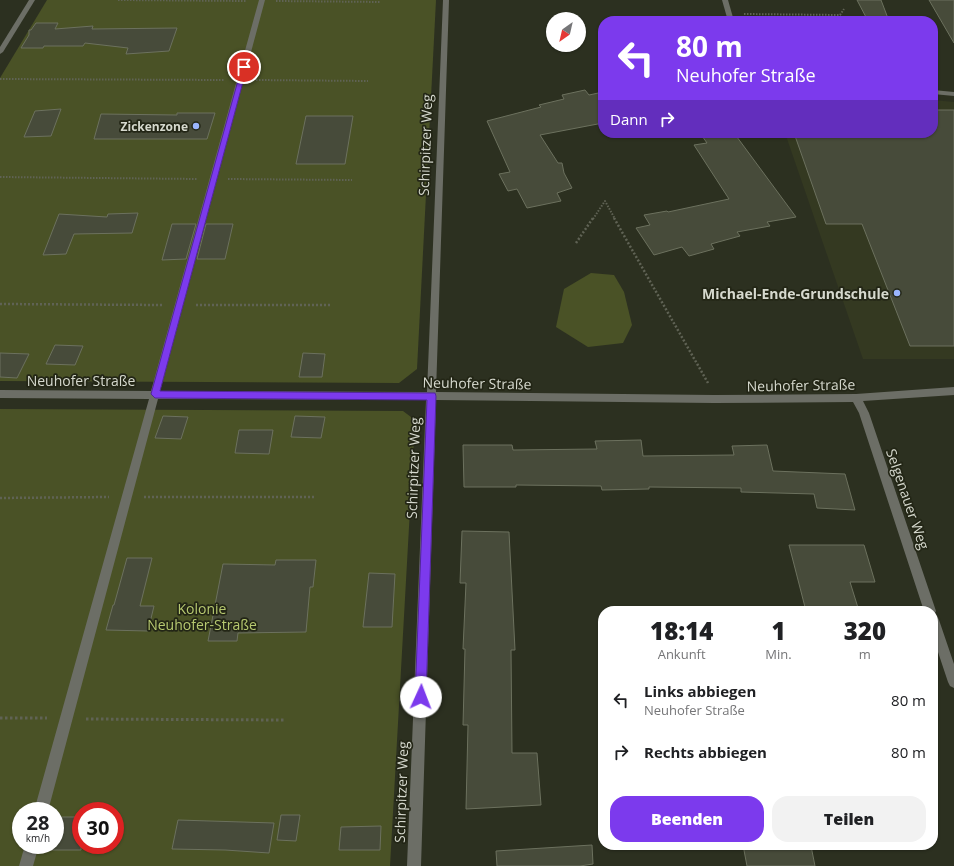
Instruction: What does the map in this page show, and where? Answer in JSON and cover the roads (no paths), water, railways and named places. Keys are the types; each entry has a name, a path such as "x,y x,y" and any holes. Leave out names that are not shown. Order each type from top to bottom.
{"street":[{"path":"0,52 32,0"},
{"path":"43,802 262,0"},
{"name":"Schirpitzer Weg","path":"414,866 446,0"},
{"path":"725,0 730,16"},
{"path":"938,92 954,94"},
{"name":"Neuhofer Straße","path":"0,394 432,396 714,400 856,398 954,390"},
{"name":"Selgenauer Weg","path":"856,398 864,413 928,606"},
{"path":"938,635 954,682"},
{"path":"26,866 29,854"}],"place":[{"name":"Zickenzone","path":"196,126"},
{"name":"Michael-Ende-Grundschule","path":"897,293"}],"park label":[{"name":"Kolonie Neuhofer-Straße","path":"202,616"}]}
